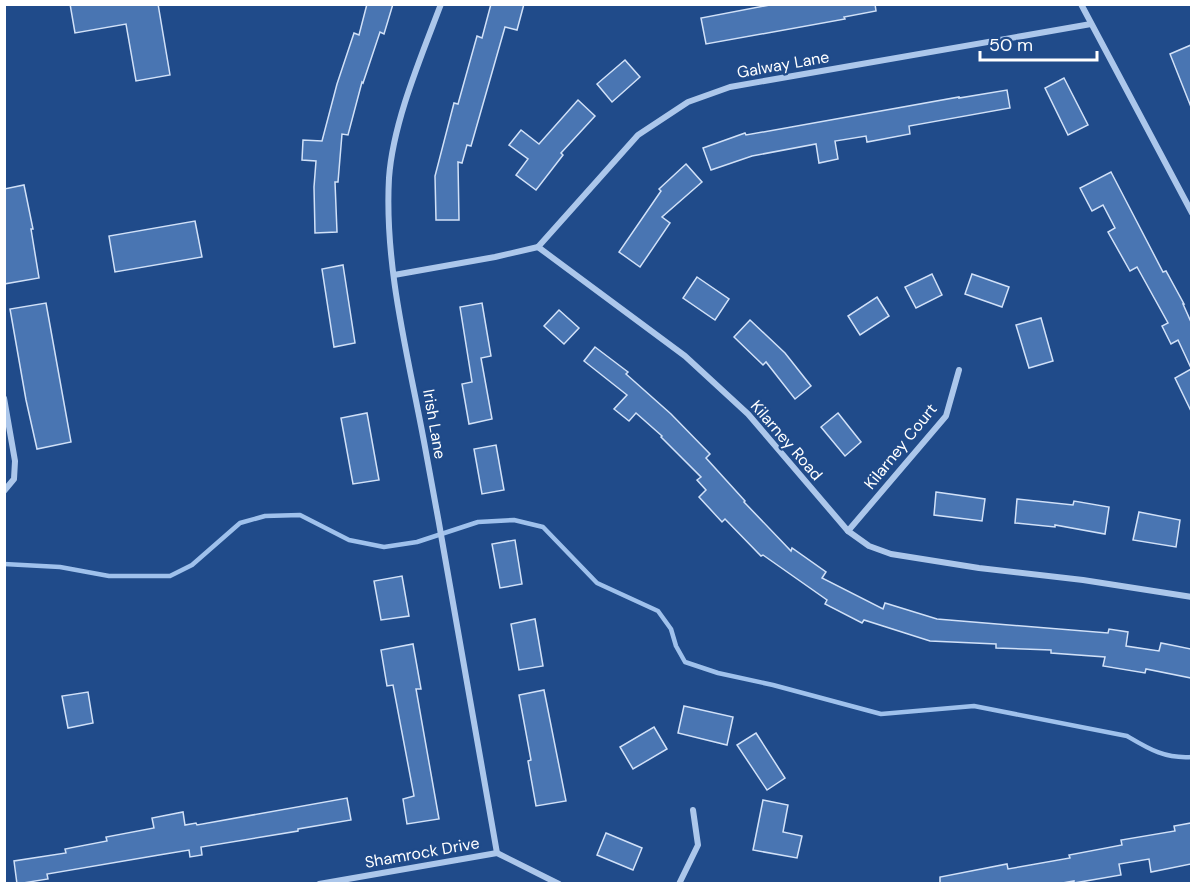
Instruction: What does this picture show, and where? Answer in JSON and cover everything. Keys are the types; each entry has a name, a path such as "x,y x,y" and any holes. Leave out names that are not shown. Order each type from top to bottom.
{"street":[{"name":"Irish Lane","path":"441,4 413,80 396,138 389,176 389,212 394,275 464,657 497,853"},
{"path":"1081,4 1191,213"},
{"name":"Galway Lane","path":"538,247 638,135 688,102 730,87 1091,24"},
{"path":"394,275 538,247"},
{"name":"Kilarney Road","path":"538,247 701,370 748,414 848,531 869,546 891,554 979,568 1083,580 1191,597"},
{"name":"Kilarney Court","path":"848,531 946,416 959,370"},
{"path":"4,398 15,461 14,479 4,491"},
{"path":"679,884 698,845 693,810"},
{"name":"Shamrock Drive","path":"319,884 497,853 559,884"}],"building":[{"path":"70,4 158,4 170,75 136,81 126,24 75,33"},
{"path":"367,4 393,4 384,34 380,32 362,82 348,135 342,134 338,182 335,182 337,232 315,233 316,161 302,160 303,140 322,141 337,84 354,33 359,35"},
{"path":"491,4 524,4 517,30 505,27 471,146 467,145 462,163 458,162 459,220 436,220 435,176 454,103 458,104 477,36 482,38"},
{"path":"775,4 875,4 876,11 844,17 845,19 706,44 701,18"},
{"path":"1191,45 1191,107 1170,54"},
{"path":"625,60 640,77 612,102 597,84"},
{"path":"1064,78 1088,125 1068,135 1045,88"},
{"path":"1007,90 1010,108 909,126 910,134 867,142 866,136 835,141 838,159 819,163 816,144 752,156 711,170 703,148 745,133 746,135"},
{"path":"578,100 595,116 561,153 563,155 536,190 516,175 528,159 509,145 521,130 539,144"},
{"path":"686,164 702,182 662,217 670,223 640,267 619,252 661,191 659,189"},
{"path":"1111,172 1163,272 1166,271 1184,304 1191,322 1191,368 1178,340 1171,344 1162,326 1168,323 1137,267 1130,271 1108,232 1115,228 1103,205 1092,211 1080,188"},
{"path":"24,185 33,229 31,229 39,278 4,284 4,189"},
{"path":"195,221 202,257 115,272 109,236"},
{"path":"343,265 355,343 334,347 322,269"},
{"path":"932,274 942,295 916,308 905,287"},
{"path":"972,274 1009,287 1002,307 965,294"},
{"path":"697,277 729,299 715,320 683,298"},
{"path":"877,297 889,316 860,335 848,316"},
{"path":"46,303 71,442 37,449 10,309"},
{"path":"482,303 491,356 481,358 492,419 469,424 462,384 472,382 460,307"},
{"path":"559,310 579,328 564,344 544,326"},
{"path":"1041,318 1053,361 1029,368 1016,325"},
{"path":"750,320 785,353 811,386 795,399 766,362 763,365 734,337"},
{"path":"595,347 628,372 626,374 671,414 710,454 706,458 744,502 791,551 792,548 826,572 822,578 883,609 885,603 937,619 1108,633 1109,629 1128,632 1126,646 1159,651 1161,643 1191,649 1191,678 1146,669 1145,673 1103,666 1105,657 1051,653 1051,650 996,648 996,644 930,641 864,620 862,623 825,604 827,600 763,555 761,556 725,519 722,522 699,497 706,490 697,480 701,477 662,436 636,413 629,421 614,409 627,395 584,361"},
{"path":"1191,369 1191,411 1175,378"},
{"path":"367,413 379,480 353,484 341,418"},
{"path":"838,413 861,442 845,456 821,427"},
{"path":"496,445 504,490 482,494 474,449"},
{"path":"936,492 985,499 982,521 934,515"},
{"path":"1017,499 1073,505 1074,501 1109,507 1105,534 1055,525 1055,527 1015,523"},
{"path":"1139,512 1180,520 1176,547 1133,540"},
{"path":"515,540 522,584 500,588 492,544"},
{"path":"402,576 409,616 381,620 374,581"},
{"path":"535,619 543,666 519,670 511,624"},
{"path":"413,644 421,689 416,689 439,819 407,824 403,799 414,796 393,685 387,686 381,650"},
{"path":"544,690 566,801 536,806 528,761 531,760 519,695"},
{"path":"88,692 93,723 68,728 62,696"},
{"path":"684,706 733,717 727,745 678,733"},
{"path":"654,727 667,749 633,769 620,747"},
{"path":"756,733 785,778 767,790 737,745"},
{"path":"347,798 351,820 201,847 202,855 190,857 189,850 47,874 48,879 17,884 14,861 66,853 65,849 107,841 106,837 154,828 152,818 183,812 185,825 196,823 197,825"},
{"path":"763,800 788,805 783,832 802,836 797,858 753,850"},
{"path":"1191,823 1191,864 1151,872 1149,859 1119,864 1121,875 1074,883 1074,881 1057,884 940,884 940,877 1007,864 1008,869 1070,858 1069,855 1122,845 1121,840 1175,831 1174,826"},
{"path":"606,833 642,848 633,870 597,855"}],"waterway":[{"path":"4,564 60,567 109,576 170,576 192,565 240,523 265,516 300,515 349,540 384,547 417,542 478,522 514,520 543,527 597,583 658,611 671,629 676,646 685,662 718,673 881,714 974,706 1127,736 1165,755 1192,757"}]}
